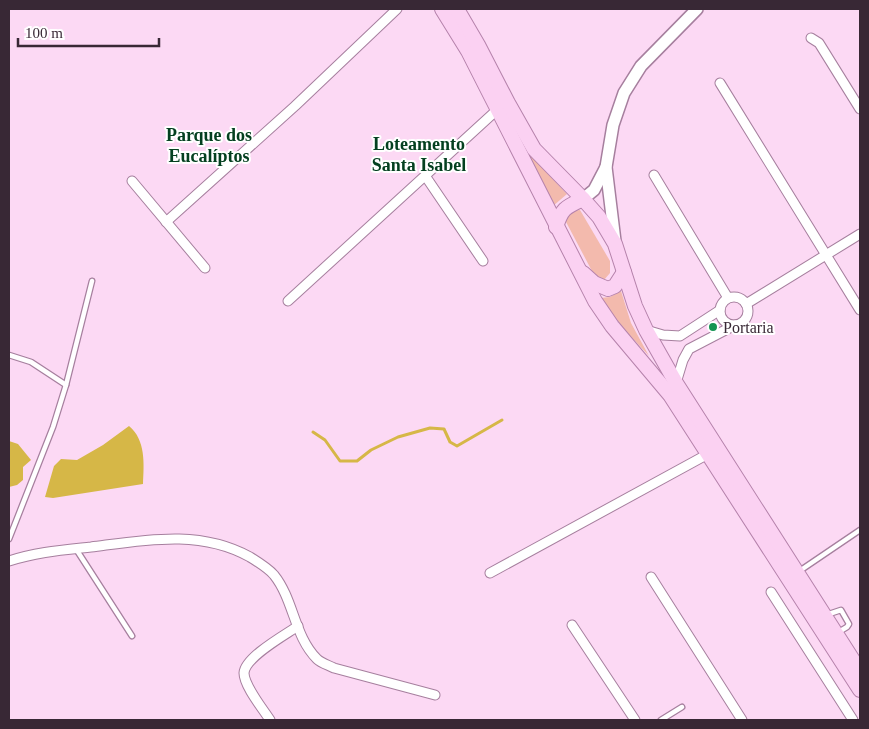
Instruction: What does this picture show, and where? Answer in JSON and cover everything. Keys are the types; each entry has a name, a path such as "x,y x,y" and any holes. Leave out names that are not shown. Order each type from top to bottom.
{"main road":[{"path":"442,9 468,51 556,227 599,307 612,326 670,395 860,690"},
{"path":"457,9 534,149 599,217 615,244 635,306 646,330 676,383 860,670"},
{"path":"556,227 560,214 566,207 583,199"},
{"path":"579,269 594,283 608,289 615,286 624,272"}],"street":[{"path":"166,222 295,106 397,9"},
{"path":"615,244 606,167 613,126 624,93 641,66 697,9"},
{"path":"811,38 820,43 860,109"},
{"path":"720,83 860,310"},
{"path":"288,301 426,177 498,109"},
{"path":"583,199 594,190 606,167"},
{"path":"654,176 728,298"},
{"path":"426,177 483,262"},
{"path":"132,181 205,268"},
{"path":"746,304 860,234"},
{"path":"646,330 680,336 720,310 728,298 738,297 746,304 748,309 746,318 743,321 688,349 676,383"},
{"path":"720,310 722,319 735,325"},
{"path":"680,336 688,349"},
{"path":"490,573 708,454"},
{"path":"9,560 31,554 136,541 184,538 214,542 229,547 256,561 273,574 285,593 308,648 318,660 334,668 436,695"},
{"path":"651,577 742,720"},
{"path":"771,592 853,720"},
{"path":"572,625 635,720"},
{"path":"270,720 247,685 244,674 246,665 254,657 298,626"}],"lane":[{"path":"9,539 53,427 66,385 92,281"},
{"path":"9,354 31,362 66,385"},
{"path":"797,573 860,530"},
{"path":"76,549 132,636"},
{"path":"661,720 682,707"}],"shaded area":[{"path":"527,152 567,194 553,206"},
{"path":"580,210 610,261 610,273 604,280 598,279 593,273 565,220 572,211"},
{"path":"621,291 631,323 649,356 624,329 600,298 610,297"},
{"path":"129,426 135,432 143,453 143,484 53,498 45,497 54,466 61,459 77,460 103,445"},
{"path":"9,441 18,444 31,460 23,467 23,480 17,485 9,487"}],"waterway":[{"path":"313,432 325,440 340,461 357,461 371,450 398,437 430,428 444,429 450,442 457,446 502,420"}],"place":[{"name":"Portaria","path":"713,327"}],"district":[{"name":"Parque dos Eucalíptos","path":"209,145"},
{"name":"Loteamento Santa Isabel","path":"419,154"}]}
